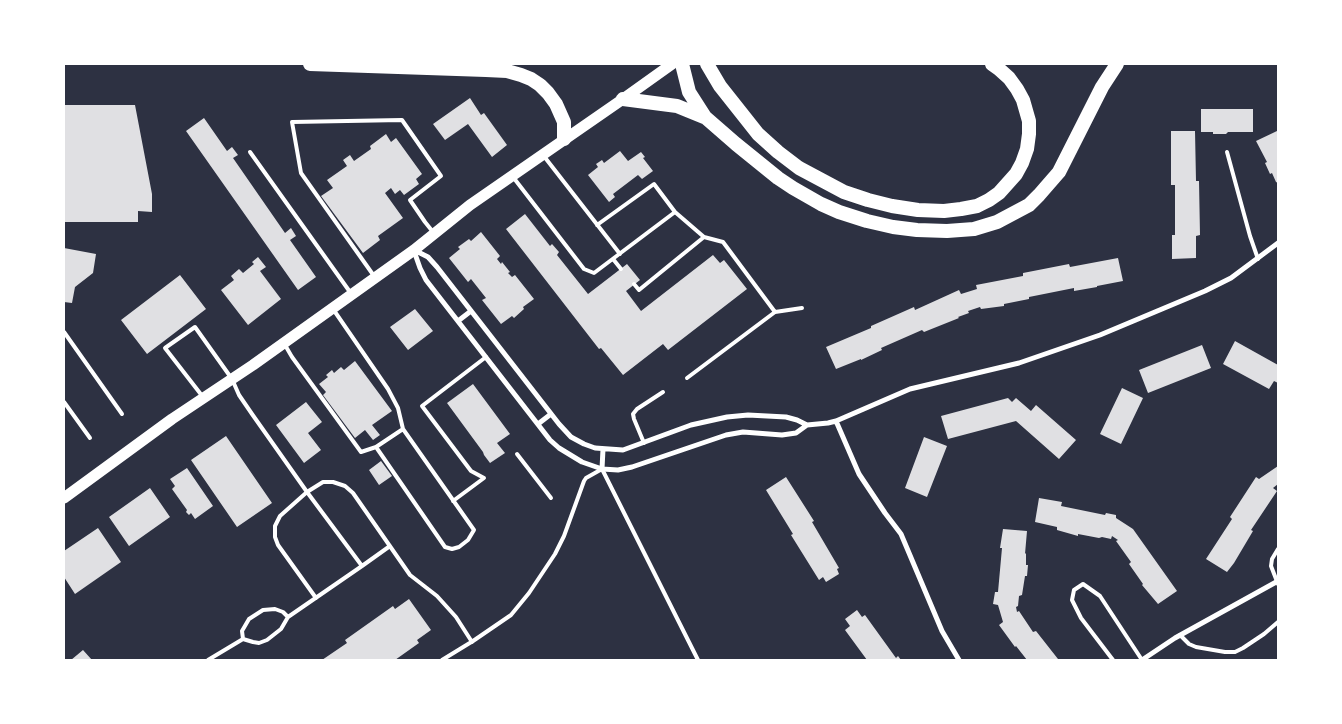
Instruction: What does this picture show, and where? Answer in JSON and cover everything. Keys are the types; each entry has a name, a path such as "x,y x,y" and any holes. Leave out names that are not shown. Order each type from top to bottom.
{"highway":[{"path":"310,64 506,71 520,75 540,85 556,104 564,122 564,139"},
{"path":"682,64 690,92 704,117"},
{"path":"707,64 720,86 758,134 799,168 844,192 868,200 918,210 944,211 977,206 999,193 1016,174 1027,149 1028,121 1023,100 1018,89 1009,78 992,64"},
{"path":"623,99 677,106 704,117 778,178 839,212 893,227 947,231 974,229 997,222 1029,205 1059,172 1102,87 1117,64"}],"main road":[{"path":"64,498 172,419 284,343 414,250 470,205 512,175 672,64"}],"street":[{"path":"414,250 426,280 550,440 582,462 602,469 618,470 632,467 726,434 744,432 782,435 796,433 808,425 836,421 910,389 1019,363 1100,335 1205,291 1231,278 1278,244"},
{"path":"414,250 428,257 551,414 571,437 584,444 595,448 623,450 691,425 727,417 748,415 786,418 808,425"},
{"path":"458,321 471,311"},
{"path":"538,424 551,414"},
{"path":"836,421 859,474 880,507 901,534 942,631 959,660"},
{"path":"602,469 603,448"},
{"path":"1142,660 1180,635 1278,582"}],"lane":[{"path":"375,277 301,173 292,122 402,120 441,176 410,200 434,233"},
{"path":"250,152 351,294"},
{"path":"1227,152 1258,259"},
{"path":"543,154 620,254"},
{"path":"512,175 584,269 594,273 675,212"},
{"path":"597,225 654,184 675,212 704,237 724,242 775,312"},
{"path":"634,284 639,290 704,237"},
{"path":"613,259 621,269"},
{"path":"332,308 388,389 398,408 403,429 474,530 468,540 459,547 452,549 445,547 376,447"},
{"path":"688,378 775,312 802,308"},
{"path":"204,398 165,348 195,327 232,379 243,402 362,566"},
{"path":"64,332 122,414"},
{"path":"284,343 292,357 361,452 376,447 403,429"},
{"path":"453,501 484,478 471,471 422,406 486,357"},
{"path":"644,443 634,419 634,414 637,409 663,392"},
{"path":"64,402 90,438"},
{"path":"517,454 551,498"},
{"path":"442,660 511,615 530,593 564,536 584,481 602,469 698,660"},
{"path":"316,598 278,546 275,537 275,526 280,516 307,492 323,482 332,482 345,486 353,494 410,575 437,596 456,617 472,642"},
{"path":"208,660 243,639 259,643 267,640 281,629 288,617 390,546"},
{"path":"1278,549 1272,559 1271,566 1278,582"},
{"path":"1113,660 1081,618 1072,600 1074,590 1078,586 1084,584 1100,596 1142,660"},
{"path":"243,639 242,631 249,619 263,610 275,609 284,612 288,617"},
{"path":"1180,635 1189,644 1196,647 1234,652 1243,648 1278,622"}],"building":[{"path":"470,98 481,115 484,113 507,145 492,157 468,124 445,140 433,124"},
{"path":"64,105 135,105 152,194 152,212 138,211 138,222 64,222"},
{"path":"1201,109 1253,109 1253,132 1213,134 1213,132 1201,132"},
{"path":"204,118 227,151 232,147 238,155 233,158 285,233 291,228 296,236 290,240 316,277 298,290 186,131"},
{"path":"1171,131 1195,131 1196,181 1199,181 1200,235 1196,236 1196,258 1172,259 1172,235 1175,235 1175,185 1171,185"},
{"path":"1277,131 1278,183 1272,173 1270,174 1265,163 1267,162 1256,141"},
{"path":"386,134 391,142 396,138 422,174 416,179 419,184 404,195 400,190 395,194 391,188 385,193 403,218 378,236 380,240 363,253 321,196 333,188 327,180 347,166 343,160 350,155 354,161 371,149 370,146"},
{"path":"620,151 628,161 641,152 645,157 643,158 653,171 642,179 638,175 613,194 615,197 609,202 588,175 598,167 596,164 602,160 604,163"},
{"path":"525,214 550,246 552,244 559,252 557,255 588,294 627,264 640,280 626,291 641,311 713,255 720,263 724,260 747,289 668,350 663,344 623,375 601,348 599,349 506,229"},
{"path":"481,232 500,256 497,259 510,272 508,273 512,277 515,275 534,299 523,307 524,309 514,318 512,316 501,324 482,300 486,298 471,279 468,282 449,258 460,249 458,247 469,239 471,241"},
{"path":"64,248 96,254 93,273 75,287 72,303 64,302"},
{"path":"258,257 266,267 260,271 281,299 248,325 221,290 234,280 231,276 239,269 243,273 254,264 252,262"},
{"path":"1118,258 1123,281 1074,291 1074,288 1029,297 1029,299 1004,304 1004,306 981,309 980,307 924,332 922,330 881,348 882,350 861,360 836,369 826,347 914,307 915,310 959,290 961,294 977,289 976,285 1023,276 1023,273 1069,264 1070,267"},
{"path":"180,275 206,309 147,354 121,320"},
{"path":"415,309 433,331 408,350 390,327"},
{"path":"1235,341 1278,365 1278,383 1274,381 1269,389 1223,364"},
{"path":"1202,345 1211,368 1148,393 1139,370"},
{"path":"355,361 392,411 372,425 380,435 373,440 365,430 355,438 323,395 326,392 319,384 328,377 326,375 332,370 334,373 341,367 344,370"},
{"path":"473,384 510,434 497,443 505,453 490,463 447,403"},
{"path":"1122,388 1143,398 1121,444 1100,434"},
{"path":"1008,398 1012,402 1016,398 1031,411 1036,405 1076,440 1059,459 1016,421 948,439 941,416"},
{"path":"306,402 322,422 308,433 321,450 304,463 276,425"},
{"path":"226,436 272,503 237,527 191,460"},
{"path":"924,437 947,446 927,497 905,488"},
{"path":"381,461 392,476 379,485 369,470"},
{"path":"1278,466 1278,484 1273,488 1277,491 1251,530 1253,531 1227,572 1206,559 1256,477 1259,479"},
{"path":"187,468 213,506 195,519 191,513 189,515 186,512 187,510 172,489 175,486 170,479"},
{"path":"786,477 814,521 812,522 839,568 837,569 839,574 826,582 823,577 819,580 766,490"},
{"path":"150,488 170,517 129,546 109,517"},
{"path":"1039,498 1062,502 1061,506 1105,515 1106,513 1116,515 1116,518 1133,529 1177,591 1158,604 1142,585 1129,564 1131,562 1116,541 1118,540 1112,536 1111,539 1078,534 1078,536 1057,530 1057,527 1035,522"},
{"path":"98,528 121,562 75,594 64,577 64,551"},
{"path":"1003,529 1027,531 1025,554 1026,565 1028,565 1027,576 1025,576 1022,595 1019,596 1018,606 1016,607 1017,612 1019,611 1033,632 1036,631 1058,659 1056,660 1027,660 999,625 1003,622 998,605 993,604 995,592 998,592"},
{"path":"409,599 431,630 417,640 419,643 395,660 322,660 347,643 345,640 393,606 395,609"},
{"path":"857,610 862,617 865,615 896,658 898,656 901,660 867,660 845,630 850,626 845,619"},
{"path":"83,650 92,660 71,660"}]}
